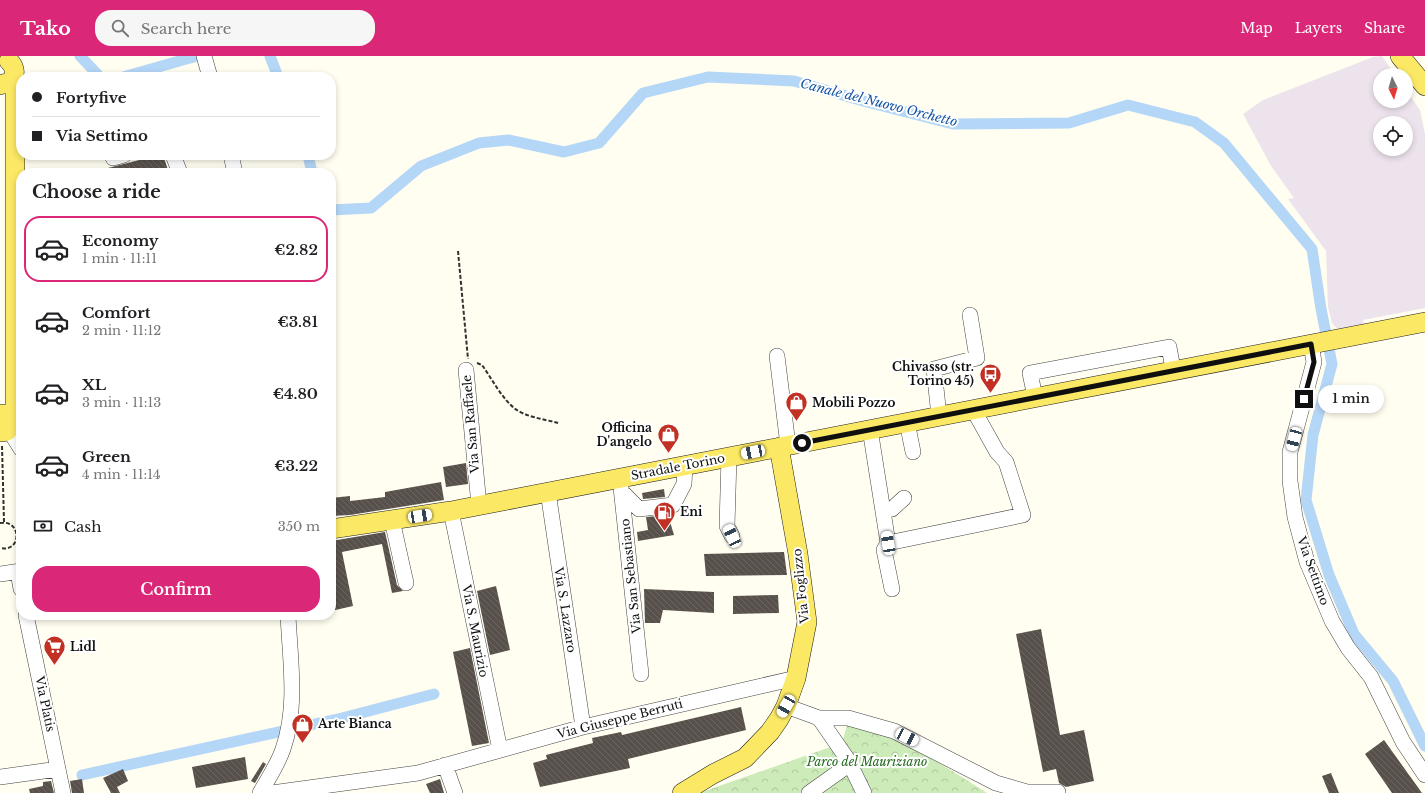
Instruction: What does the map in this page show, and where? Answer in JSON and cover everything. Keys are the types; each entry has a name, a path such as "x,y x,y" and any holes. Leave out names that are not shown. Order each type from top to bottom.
{"main road":[{"path":"1400,56 1425,86"},
{"path":"5,58 15,70 11,81 15,89 16,168"},
{"name":"Stradale Torino","path":"336,528 451,511 548,492 621,485 685,465 1425,322"},
{"path":"8,426 15,409 16,381"},
{"name":"Via Foglizzo","path":"692,790 745,758 770,732 786,706 796,678 806,622 784,446"}],"street":[{"path":"939,416 934,369 977,358 970,315"},
{"name":"Via Settimo","path":"1317,343 1314,362 1290,452 1290,481 1297,524 1307,562 1332,621 1348,648 1371,677 1403,742 1425,775"},
{"path":"777,356 784,446"},
{"name":"Via San Raffaele","path":"467,366 478,506"},
{"path":"888,543 1023,515 1006,462 997,452 973,409"},
{"path":"907,422 913,452"},
{"path":"8,426 16,440"},
{"path":"870,429 888,543 884,550 892,589"},
{"path":"729,457 727,526 732,536"},
{"path":"621,485 639,510 673,505 684,484 685,465"},
{"name":"Via San Sebastiano","path":"621,485 641,674"},
{"name":"Via S. Lazzaro","path":"548,492 583,727"},
{"path":"883,510 892,508 904,498"},
{"name":"Via S. Maurizio","path":"451,511 500,750"},
{"path":"392,520 406,583"},
{"path":"0,574 16,571"},
{"name":"Via Platis","path":"27,620 63,793"},
{"path":"260,793 283,750 290,724 293,701 288,620"},
{"name":"Via Giuseppe Berruti","path":"272,793 418,773 583,727 796,678"},
{"path":"786,706 819,718 848,718 894,731 996,783 1027,792 1058,792"},
{"path":"819,718 850,764 864,793"},
{"path":"809,793 850,764"},
{"path":"446,765 455,793"},
{"path":"0,777 58,769"}],"path":[{"path":"458,251 467,366"},
{"name":"Via San Raffaele","path":"467,366 475,362 482,365 502,395 514,408 524,413 558,423"},
{"path":"4,522 8,426"},
{"path":"0,523 8,523 16,530"},
{"path":"0,548 10,548 16,541"}],"shaded area":[{"path":"1382,56 1390,68 1373,68 1373,108 1413,108 1413,100 1420,110 1425,134 1425,308 1363,320 1365,325 1338,330 1332,323 1328,307 1326,251 1288,199 1294,198 1271,166 1243,114 1263,100 1373,57"}],"green space":[{"name":"Parco del Mauriziano","path":"847,725 903,740 987,793 699,793 842,743"}],"building":[{"path":"139,160 165,160 167,168 108,168"},
{"path":"466,463 468,484 446,487 443,467"},
{"path":"441,482 444,500 350,515 336,516 336,497 350,496 350,501 385,497 385,492"},
{"path":"664,489 665,497 643,499 642,493"},
{"path":"668,515 674,535 638,541 637,532 648,530 646,517"},
{"path":"385,532 397,585 403,591 392,593 382,544 342,552 353,606 336,610 336,540"},
{"path":"784,552 787,575 706,576 704,554"},
{"path":"496,586 510,650 490,655 477,591"},
{"path":"644,589 714,592 714,613 663,610 660,623 645,623"},
{"path":"778,595 779,613 733,614 733,596"},
{"path":"1041,629 1060,735 1084,730 1094,781 1066,787 1059,783 1056,769 1043,772 1016,634"},
{"path":"470,648 489,743 472,746 453,652"},
{"path":"741,707 746,730 628,759 630,768 540,787 533,763 547,759 546,755 593,743 592,738 621,732 622,735"},
{"path":"1384,740 1422,793 1392,793 1365,754"},
{"path":"245,757 248,779 196,788 192,767"},
{"path":"263,762 266,764 255,783 251,781"},
{"path":"123,769 128,781 117,787 120,793 111,793 103,778"},
{"path":"1331,773 1339,793 1329,793 1322,776"},
{"path":"82,779 84,793 72,793 70,781"},
{"path":"440,779 444,793 430,793 426,784"},
{"path":"51,781 54,793 30,793 29,789 43,786 43,782"}],"waterway":[{"name":"Canale del Nuovo Orchetto","path":"80,56 95,72"},
{"name":"Canale del Nuovo Orchetto","path":"141,72 197,56"},
{"name":"Canale del Nuovo Orchetto","path":"270,56 276,72"},
{"name":"Canale del Nuovo Orchetto","path":"336,210 371,208 421,166 479,143 508,140 564,152 599,143 643,93 708,77 794,81 867,102 953,124 1069,123 1128,105 1195,122 1224,143 1312,249 1321,309 1332,364 1313,435 1306,500 1329,575 1354,634 1393,681 1425,746"},
{"name":"Canale del Nuovo Orchetto","path":"309,160 311,168"},
{"path":"82,775 342,718 434,694"}],"place":[{"name":"Chivasso (str. Torino 45)","path":"990,394"},
{"name":"Mobili Pozzo","path":"796,422"},
{"name":"Officina D'angelo","path":"668,454"},
{"name":"Eni","path":"665,532"},
{"name":"Lidl","path":"54,666"},
{"name":"Arte Bianca","path":"302,744"}],"route":[{"path":"802,443 1179,368 1311,344 1314,362 1304,399"}]}
